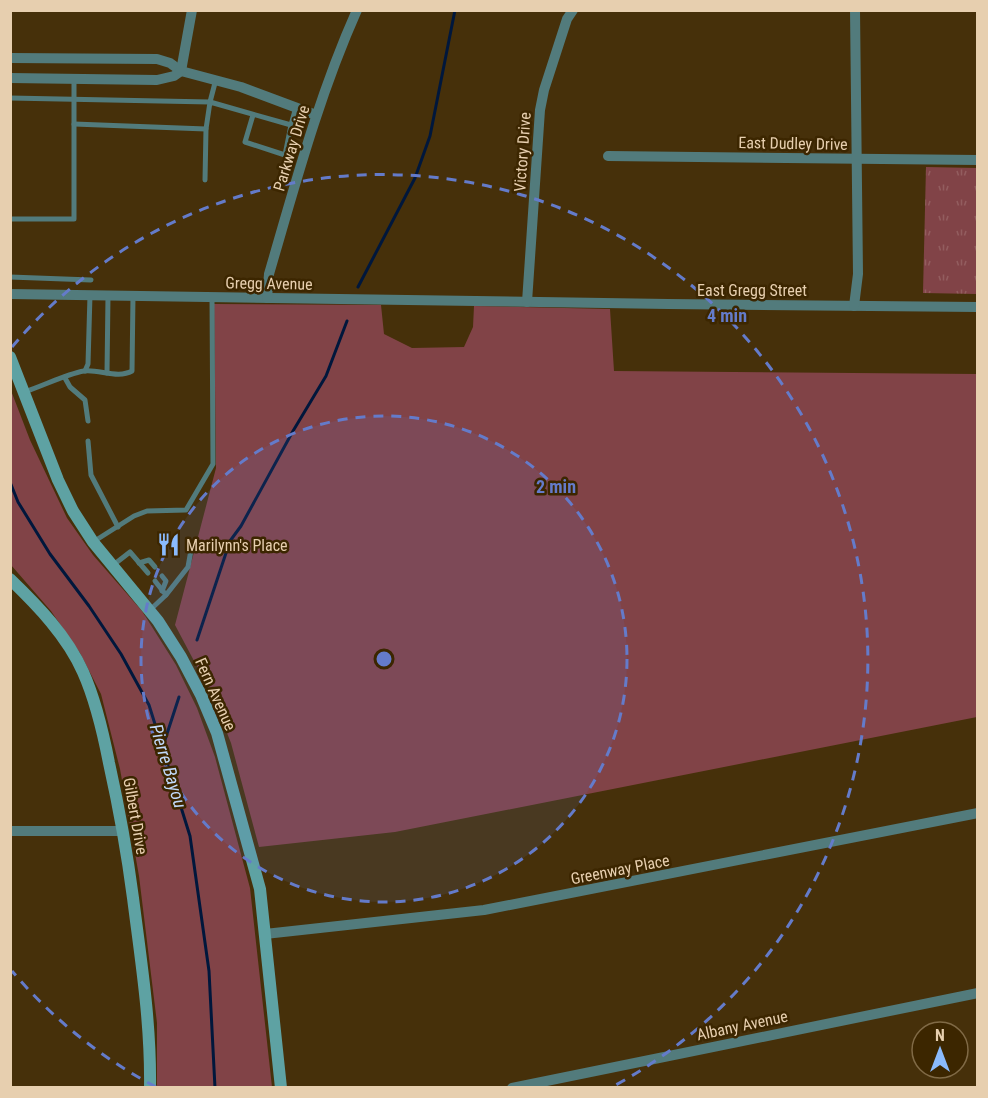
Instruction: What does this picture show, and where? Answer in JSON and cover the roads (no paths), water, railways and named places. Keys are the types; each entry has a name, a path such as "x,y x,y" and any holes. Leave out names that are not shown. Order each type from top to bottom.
{"street":[{"path":"10,78 157,80 174,76 181,71 192,10"},
{"name":"Parkway Drive","path":"267,298 269,274 316,115 339,50 357,10"},
{"name":"Victory Drive","path":"527,302 541,99 567,19 573,10"},
{"path":"854,306 858,274 855,10"},
{"path":"10,58 157,59 170,63 181,71 216,79 316,115"},
{"name":"East Dudley Drive","path":"609,156 978,160"},
{"name":"Gregg Avenue","path":"10,294 527,302"},
{"name":"East Gregg Street","path":"527,302 978,307"},
{"name":"Fern Avenue","path":"10,357 58,480 73,511 93,542 150,610 181,657 201,695 217,733 260,889 281,1088"},
{"name":"Gilbert Drive","path":"10,579 56,629 82,670 99,716 123,831 149,1018 150,1088"},
{"name":"Greenway Place","path":"265,934 484,910 978,813"},
{"path":"10,831 123,831"},
{"name":"Albany Avenue","path":"512,1088 978,993"}],"lane":[{"path":"10,219 74,219 74,79"},
{"path":"205,180 206,129 216,79"},
{"path":"10,98 210,102 291,125"},
{"path":"253,115 244,142 285,154 296,107"},
{"path":"74,124 206,129"},
{"path":"10,277 92,280"},
{"path":"45,278 45,295"},
{"path":"85,371 88,364 90,295"},
{"path":"107,373 108,296"},
{"path":"24,392 85,371 128,373 132,371 133,296"},
{"path":"93,542 134,516 147,511 186,510 213,464 212,297"},
{"path":"65,378 70,387 85,400 88,421"},
{"path":"88,441 91,475 118,527"},
{"path":"150,610 188,567 191,550"},
{"path":"112,566 130,552 148,573"},
{"path":"139,562 149,560 155,567"},
{"path":"162,576 166,581 164,593"},
{"path":"155,581 164,593"}],"waterway":[{"path":"358,287 415,178 430,136 455,10"},
{"path":"197,640 230,541 241,526 326,376 347,321"},
{"name":"Pierre Bayou","path":"10,482 18,502 50,554 121,654 149,705 190,836 209,971 215,1088"},
{"path":"163,746 179,697"}],"place":[{"name":"Marilynn's Place","path":"168,545"}]}
